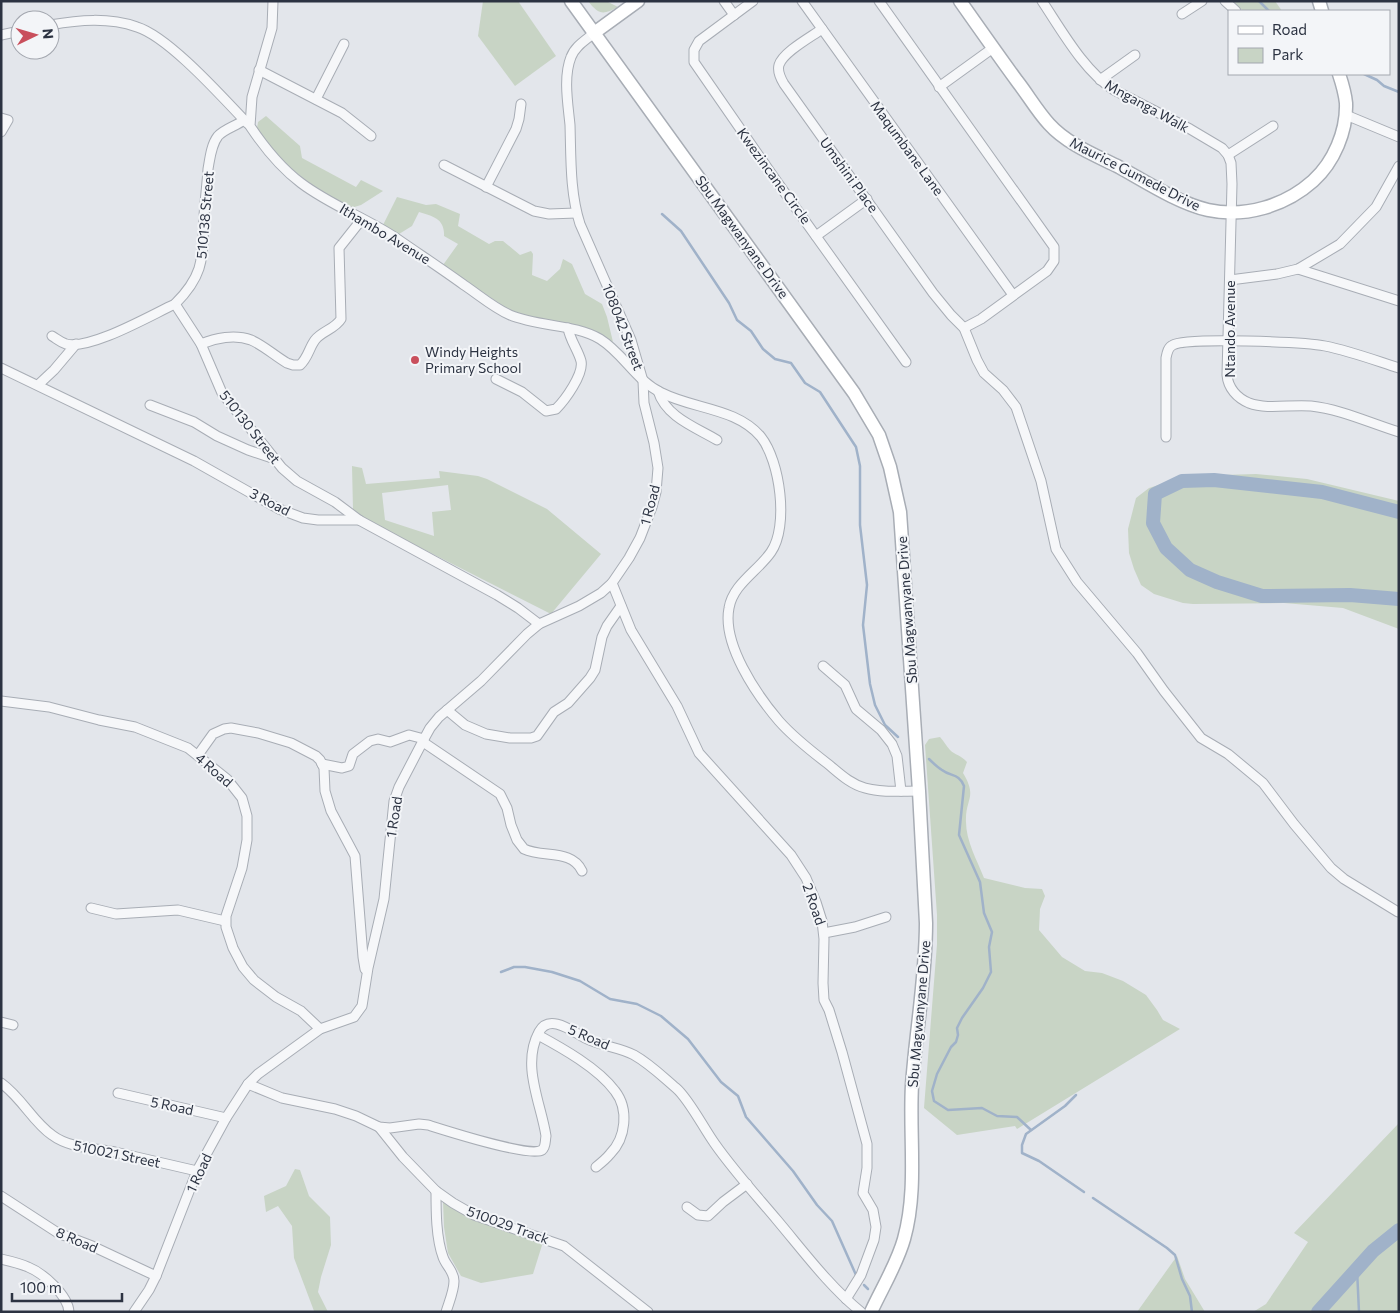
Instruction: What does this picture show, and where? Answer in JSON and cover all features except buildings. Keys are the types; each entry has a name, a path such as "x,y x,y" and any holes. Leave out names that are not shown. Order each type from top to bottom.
{"main road":[{"name":"Sbu Magwanyane Drive","path":"572,1 854,393 879,435 890,467 900,512 920,791 926,913 926,956 912,1084 910,1214 904,1241 872,1312"},
{"path":"594,33 638,1"},
{"name":"Maurice Gumede Drive","path":"960,1 1040,112 1059,134 1082,148 1207,210 1231,212 1252,210 1281,203 1308,186 1325,168 1343,131 1346,115 1345,98 1336,75"}],"street":[{"path":"247,123 259,70 272,28 273,1"},
{"path":"724,1 734,15"},
{"name":"Kwezincane Circle","path":"753,1 699,41 694,50 694,62 726,110 906,362"},
{"name":"Maqumbane Lane","path":"802,1 1013,294"},
{"path":"879,1 1054,247 1055,253 1051,266 981,318 963,327 980,366 1016,407 1041,481 1056,549 1095,606 1138,653 1164,691 1201,738 1228,754 1262,782 1294,824 1344,880 1398,912"},
{"name":"Mnganga Walk","path":"1042,1 1100,80 1122,94 1214,142 1228,155"},
{"path":"1182,14 1202,1"},
{"path":"1225,1 1235,10"},
{"name":"Ithambo Avenue","path":"60,23 93,20 120,22 138,27 154,36 176,53 217,92 247,123 271,155 300,182 394,237 500,310 522,319 568,328 599,338 616,352 643,381"},
{"name":"Umshini Place","path":"822,29 782,58 778,66 784,84 942,304 963,327"},
{"name":"108042 Street","path":"594,33 581,43 571,55 567,75 573,190 576,212 628,331 643,381 673,399 738,419 762,438 772,457 780,501 780,533 773,550 732,597 729,606 728,632 733,648 760,695 778,719 792,734 847,779 865,788 920,791"},
{"path":"316,100 344,44"},
{"path":"939,87 994,48"},
{"path":"1100,80 1135,55"},
{"path":"259,70 342,113 371,136"},
{"path":"486,187 516,129 521,104"},
{"path":"1346,115 1399,137"},
{"path":"1,118 8,120 1,132"},
{"name":"510138 Street","path":"76,344 111,334 176,304 192,285 202,262 209,161 214,144 219,135 247,123"},
{"path":"1231,212 1232,170 1228,155 1273,126"},
{"path":"444,165 542,213 576,212"},
{"path":"1230,280 1277,274 1298,269 1340,244 1362,224 1376,207 1399,166"},
{"path":"816,236 867,199"},
{"name":"Ntando Avenue","path":"1231,212 1227,381 1234,392 1248,402 1263,406 1296,405 1323,408 1399,432"},
{"path":"200,344 220,338 242,338 251,340 287,362 300,365 306,359 316,339 336,325 341,319 339,248 362,218"},
{"path":"1298,269 1399,302"},
{"name":"510130 Street","path":"176,304 200,344 222,393 274,459 297,481 335,502 360,520"},
{"path":"496,379 522,392 546,411 556,409 570,391 581,366 580,358 570,338 568,328"},
{"path":"52,336 65,344 76,344"},
{"path":"1166,437 1166,358 1168,350 1180,342 1228,341 1323,345 1399,368"},
{"path":"38,385 54,370 76,344"},
{"name":"3 Road","path":"1,368 194,461 292,514 318,520 360,520 497,595 539,624"},
{"name":"1 Road","path":"134,1312 156,1276 197,1171 226,1118 248,1084 258,1074 320,1029 354,1017 359,1012 364,998 384,899 394,800 399,786 430,728 447,710 481,681 527,634 539,624 579,606 601,593 612,582 629,558 644,529 656,492 658,468 657,454 646,410 643,381"},
{"path":"658,391 663,403 670,412 717,440"},
{"path":"150,405 194,422 233,443 274,459"},
{"name":"2 Road","path":"612,582 621,606 644,654 682,717 698,753 777,838 798,865 816,902 824,933 824,1000 842,1052 867,1144 864,1196 873,1210 876,1227 874,1240 861,1275 846,1299"},
{"path":"447,710 465,725 486,734 510,738 538,736 554,712 568,702 590,678 594,670 602,637 612,617 621,606"},
{"path":"824,666 845,685 856,709 881,730 892,744 897,756 901,791"},
{"name":"4 Road","path":"1,701 49,707 136,727 182,746 198,755 228,779 242,798 247,816 247,840 244,861 228,905 225,922 232,948 248,974 265,990 306,1015 320,1029"},
{"path":"198,755 213,734 231,728 291,742 316,756 322,764 325,775 325,791 331,811 355,856 361,912 363,957 367,977"},
{"path":"322,764 342,768 349,766 353,754 374,740 392,742 409,735 424,740 500,794 507,808 517,840 524,849 572,859 580,865 582,871"},
{"path":"91,908 116,914 178,910 200,914 225,922"},
{"path":"824,933 854,927 886,917"},
{"path":"1,1022 13,1025"},
{"name":"5 Road","path":"538,1035 545,1025 560,1024 590,1041 634,1055 679,1090 715,1145 808,1259 846,1299 862,1312"},
{"path":"248,1084 282,1098 356,1116 379,1127 428,1125 493,1144 526,1151 541,1151 545,1145 546,1136 533,1080 532,1062 538,1035 594,1070 617,1094 623,1111 623,1132 611,1154 596,1167"},
{"name":"510021 Street","path":"1,1083 12,1091 50,1134 66,1143 197,1171"},
{"name":"5 Road","path":"118,1093 226,1118"},
{"name":"510029 Track","path":"379,1127 392,1145 436,1191 453,1203 474,1214 564,1246 648,1312"},
{"path":"687,1207 698,1215 708,1216 747,1184"},
{"path":"436,1191 436,1210 443,1259 454,1278 446,1312"},
{"name":"8 Road","path":"1,1196 58,1233 92,1246 156,1276"},
{"path":"1,1258 30,1268 39,1274 62,1294 67,1301 69,1312"}],"green space":[{"path":"483,1 518,1 556,56 515,86 478,36"},
{"path":"588,1 606,1 618,7 602,12 595,9"},
{"path":"1233,1 1275,1 1281,10 1242,10"},
{"path":"266,116 300,146 302,158 356,187 361,180 383,191 361,205 351,208 310,184 276,153 257,128 258,122"},
{"path":"397,197 426,205 436,204 460,214 458,226 489,244 495,241 503,241 520,255 531,251 533,254 532,275 547,281 560,269 563,259 572,264 585,294 602,304 613,342 585,327 542,322 509,310 443,265 458,244 444,236 444,230 437,219 419,212 412,226 399,234 383,225"},
{"path":"352,466 362,468 366,484 440,478 439,471 478,476 547,509 601,554 551,614 362,518 353,510","holes":["448,485 451,510 432,512 434,536 385,520 382,493"]},
{"path":"1256,474 1307,479 1399,501 1399,629 1343,608 1284,603 1183,603 1154,594 1141,585 1129,553 1128,529 1136,498 1149,488 1187,476"},
{"path":"940,737 950,750 967,762 963,773 970,788 966,829 972,850 984,878 1025,888 1042,889 1045,896 1040,909 1039,930 1062,957 1085,971 1102,973 1123,981 1146,995 1163,1020 1180,1029 1017,1129 1015,1126 957,1135 924,1108 937,944 937,915 925,745 929,739"},
{"path":"1399,1123 1399,1312 1253,1312 1266,1304 1308,1242 1294,1233"},
{"path":"295,1169 300,1170 309,1196 330,1217 331,1245 318,1292 328,1312 314,1311 294,1258 292,1226 278,1206 266,1212 264,1196 286,1186"},
{"path":"443,1202 478,1221 543,1242 533,1274 481,1283 461,1276 448,1253"},
{"path":"1177,1256 1185,1279 1205,1312 1137,1312"}],"waterway":[{"path":"1259,1 1268,10"},
{"path":"1366,75 1384,86 1399,92"},
{"path":"662,214 681,231 729,303 737,320 751,331 763,349 775,359 791,363 805,383 820,392 856,447 860,466 860,525 867,585 863,625 870,684 875,705 885,725 898,737"},
{"path":"1399,512 1322,492 1214,480 1182,481 1155,494 1153,523 1166,548 1190,570 1217,582 1262,596 1350,595 1399,599"},
{"path":"929,759 940,769 960,779 964,786 959,835 980,882 984,913 992,932 989,947 991,972 957,1028 956,1042 951,1047 937,1074 932,1091 934,1101 948,1110 982,1108 997,1116 1017,1117 1031,1130"},
{"path":"501,972 514,967 525,967 552,972 580,981 610,999 637,1004 661,1016 688,1039 721,1082 738,1096 746,1117 793,1171 817,1205 832,1221 856,1275"},
{"path":"1076,1095 1065,1106 1026,1134 1022,1145 1022,1153 1039,1161 1084,1192"},
{"path":"1093,1198 1175,1255 1182,1279 1190,1296 1192,1312"},
{"path":"1318,1312 1373,1251 1399,1230"},
{"path":"1357,1269 1359,1312"},
{"path":"864,1285 868,1289"}],"place":[{"name":"Windy Heights Primary School","path":"415,360"}]}
